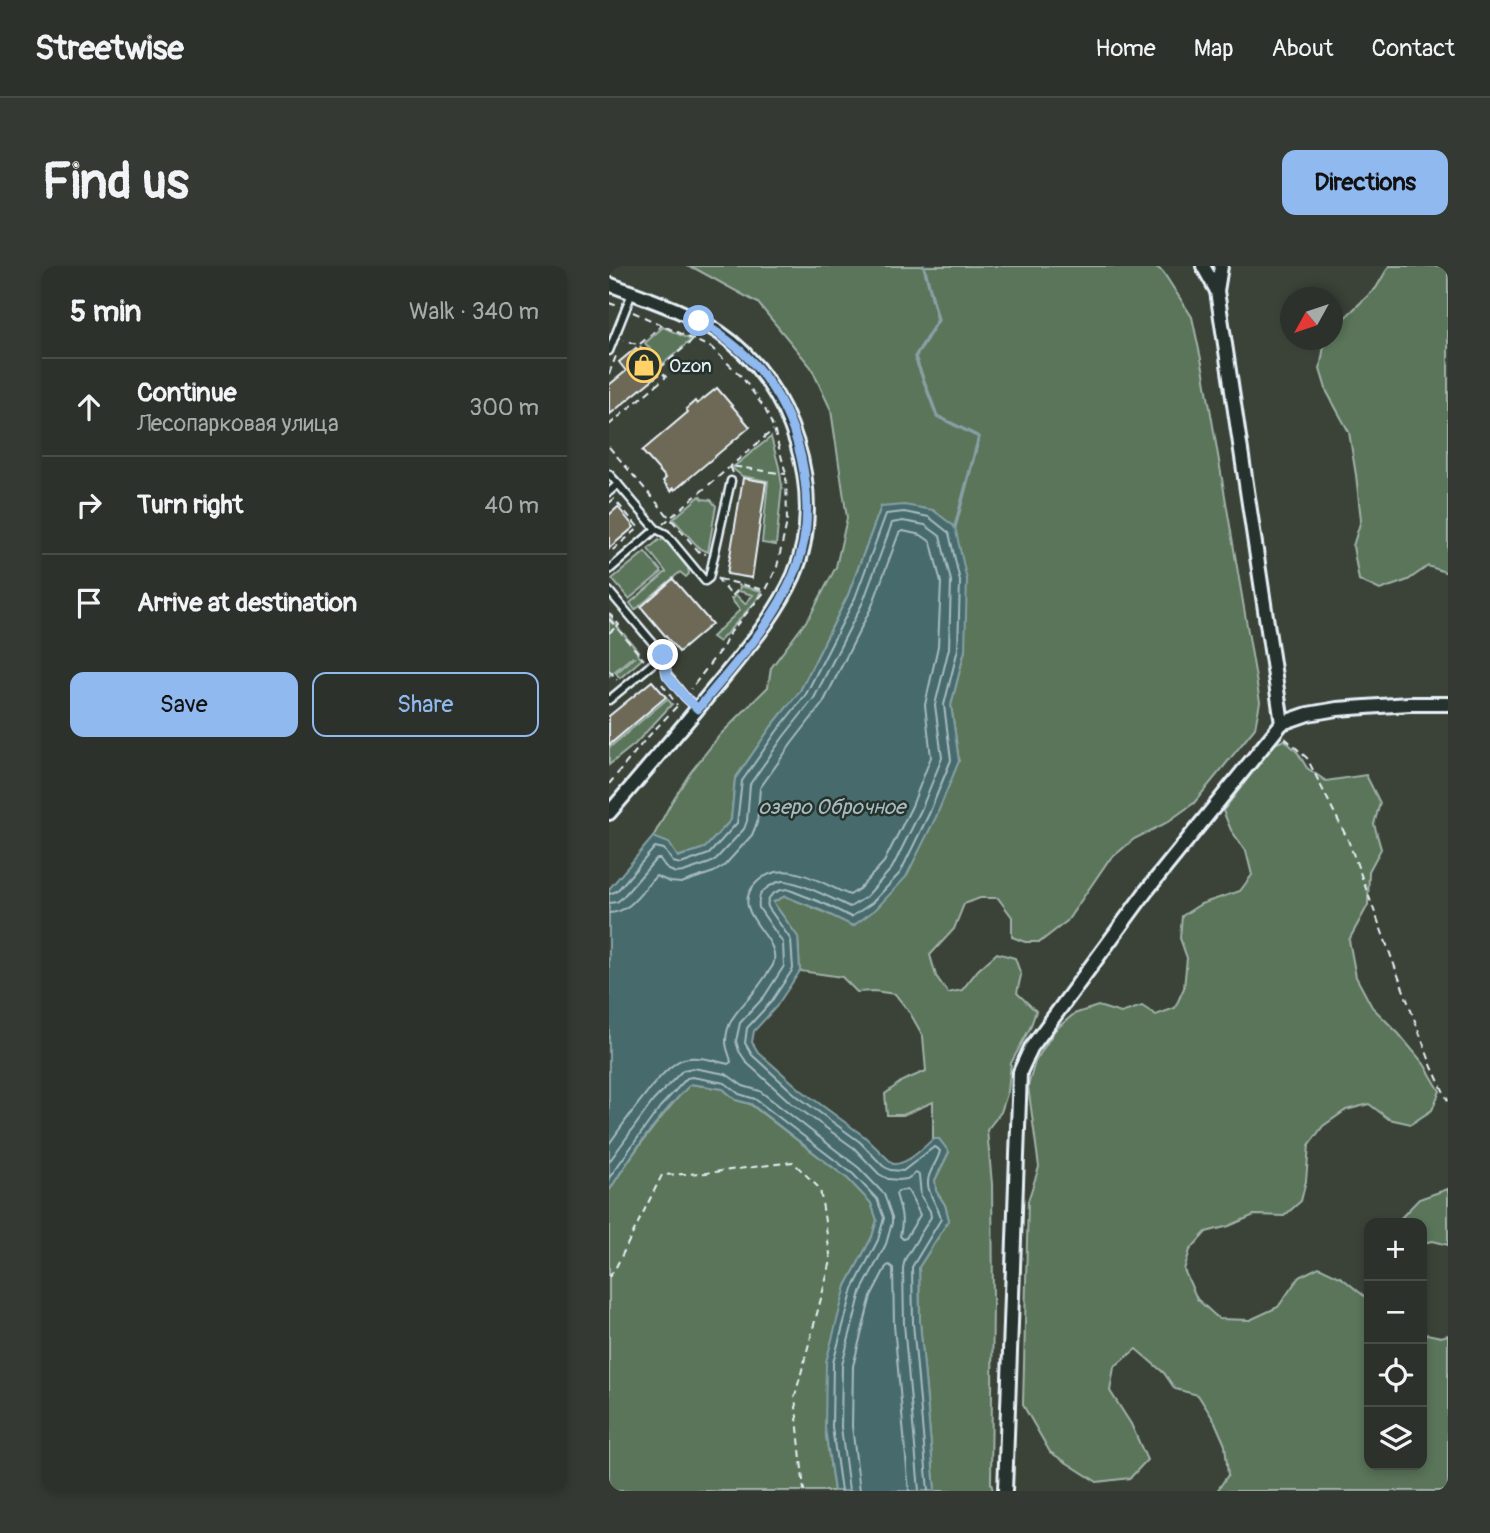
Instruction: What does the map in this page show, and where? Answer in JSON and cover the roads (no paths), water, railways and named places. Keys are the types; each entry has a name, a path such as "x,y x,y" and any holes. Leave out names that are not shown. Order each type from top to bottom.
{"street":[{"path":"1203,266 1217,291"},
{"path":"1220,266 1217,291 1279,727"},
{"path":"609,284 699,321 722,334 744,353 764,376 794,433 807,494 803,548 795,574 783,596 768,620 698,709 609,813"},
{"path":"1005,1491 1020,1072 1031,1048 1147,890 1279,727 1308,713 1409,704 1448,704"}],"lane":[{"path":"609,351 632,293"},
{"path":"609,474 656,529 666,534 705,581 709,578 733,479"},
{"path":"609,492 618,484"},
{"path":"609,570 656,529"},
{"path":"609,592 663,655 667,676 698,709"},
{"path":"609,700 663,655"}],"water":[{"name":"озеро Оброчное","path":"904,505 933,510 955,527 967,580 965,650 951,705 959,761 936,817 906,877 876,909 853,926 785,896 773,902 798,937 800,971 776,1007 754,1031 752,1042 758,1052 801,1090 865,1137 893,1164 909,1159 933,1139 939,1139 949,1152 935,1180 936,1191 945,1205 949,1220 919,1267 920,1322 935,1491 834,1491 825,1428 826,1362 846,1286 872,1237 877,1220 871,1203 848,1179 751,1104 736,1100 723,1089 691,1084 647,1135 609,1191 609,889 653,837 669,843 678,857 705,848 731,820 735,779 800,691 848,595 881,507"}],"waterway":[{"path":"924,266 938,320 915,357 937,416 979,437 955,527"}],"place":[{"name":"Ozon","path":"644,365"}]}
